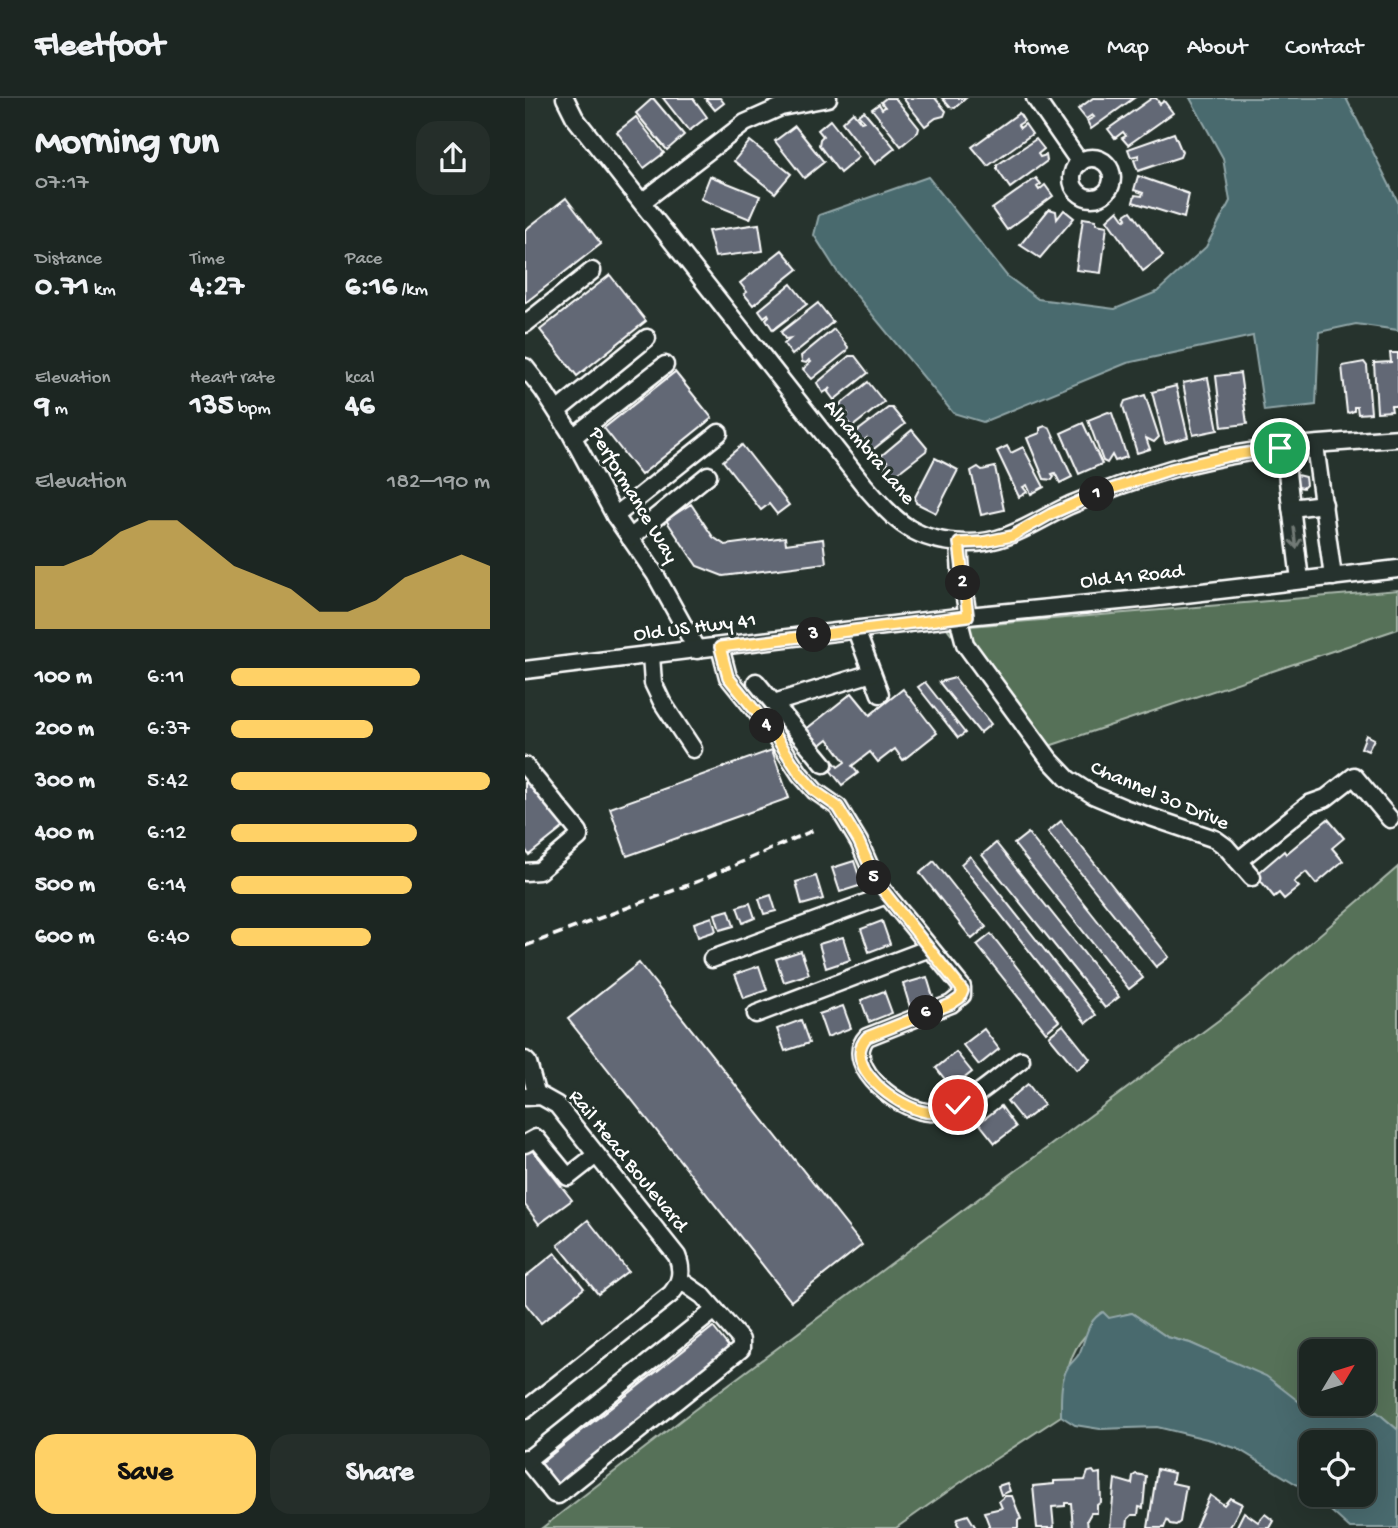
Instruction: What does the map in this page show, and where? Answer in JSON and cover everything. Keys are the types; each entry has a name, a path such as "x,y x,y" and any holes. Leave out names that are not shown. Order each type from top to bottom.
{"street":[{"name":"Alhambra Lane","path":"565,98 575,118 864,485 885,510 914,532 938,540 983,542 1012,536 1051,514 1096,494 1172,469 1228,456 1284,448 1398,438"},
{"path":"642,202 745,123 781,107 828,98"},
{"path":"1035,98 1080,163"},
{"path":"525,324 592,271"},
{"path":"557,411 647,338"},
{"path":"573,438 666,365"},
{"name":"Performance Way","path":"525,367 557,411 615,516 655,574 697,650"},
{"path":"615,516 719,433"},
{"path":"1315,444 1333,577"},
{"path":"1284,448 1300,580"},
{"path":"630,538 708,475"},
{"path":"1291,508 1324,504"},
{"name":"Channel 30 Drive","path":"959,543 964,643 1049,759 1068,779 1093,795 1215,839 1252,877"},
{"name":"Old 41 Road","path":"863,629 1398,569"},
{"path":"863,629 871,673 880,694"},
{"name":"Old US Hwy 41","path":"525,670 863,629"},
{"path":"720,647 728,677 774,734 800,774 815,791 838,807 859,842 870,871 962,988 962,995 951,1004 867,1037 861,1045 859,1055 869,1075 904,1105 934,1112 958,1105 1021,1060"},
{"path":"651,655 653,683 661,702 693,749"},
{"path":"774,703 871,673"},
{"path":"756,682 824,764"},
{"path":"525,766 579,832 579,836 539,871 525,872"},
{"path":"1238,861 1309,804 1326,798 1353,776 1389,819"},
{"path":"712,959 887,895"},
{"path":"756,1014 930,948"},
{"path":"525,1060 528,1063 531,1096"},
{"name":"Rail Head Boulevard","path":"531,1096 550,1100 557,1105 677,1256 681,1271 680,1280"},
{"path":"525,1144 536,1138 568,1177 596,1155"},
{"path":"525,1410 671,1294 680,1280 697,1291 715,1310 741,1340 741,1349 558,1495 554,1494 526,1459 715,1310"}],"green space":[{"path":"1398,590 1398,629 1046,747 1013,714 947,628"},
{"path":"1398,867 1398,1430 1376,1412 1376,1339 1299,1339 1299,1403 1244,1368 1190,1343 1167,1337 1132,1313 1096,1327 1084,1337 1070,1363 1061,1416 896,1528 542,1528 694,1410 1231,1011"}],"water":[{"path":"1190,98 1346,98 1398,202 1398,330 1356,324 1319,332 1316,405 1264,411 1253,336 1127,363 983,422 953,413 838,273 814,235 819,215 928,177 1007,276 1038,299 1115,309 1157,292 1206,247 1230,201 1223,158"},
{"path":"1103,1312 1109,1318 1132,1313 1167,1337 1190,1343 1266,1376 1299,1402 1299,1416 1376,1416 1377,1412 1398,1430 1398,1528 1350,1528 1326,1507 1376,1507 1376,1430 1299,1430 1299,1486 1238,1449 1211,1440 1157,1427 1100,1429 1075,1425 1061,1416 1061,1391 1065,1372 1079,1354 1097,1316"}],"building":[{"path":"653,98 684,135 667,150 636,113"},
{"path":"663,98 693,98 707,117 689,131"},
{"path":"705,98 720,98 724,103 715,110"},
{"path":"886,98 895,98 919,128 918,132 901,146 872,109 879,104 882,109 885,107 881,102"},
{"path":"903,98 935,98 946,111 944,116 925,126"},
{"path":"942,98 966,98 955,108 950,107"},
{"path":"1093,98 1134,98 1091,129 1087,121 1094,117 1092,115 1086,119 1078,109"},
{"path":"1152,98 1156,98 1160,104 1164,101 1173,113 1128,145 1122,138 1126,136 1123,132 1115,138 1108,129"},
{"path":"864,111 895,148 875,164 842,122 853,112 861,122 864,121 858,115"},
{"path":"1019,113 1024,121 1018,125 1020,128 1025,124 1032,134 988,166 972,147"},
{"path":"636,117 664,153 644,168 617,132"},
{"path":"830,120 859,157 840,173 819,145 823,136 818,130"},
{"path":"795,126 824,162 804,178 775,141"},
{"path":"1174,133 1182,152 1180,157 1138,171 1134,160 1139,158 1139,155 1131,157 1128,149"},
{"path":"1036,139 1044,149 1038,154 1040,157 1046,155 1047,161 1010,188 997,165"},
{"path":"750,141 791,174 775,193 734,161"},
{"path":"710,176 760,196 750,219 701,199"},
{"path":"1138,176 1189,194 1184,218 1133,202 1135,195 1142,196 1143,193 1134,190"},
{"path":"1036,178 1041,184 1037,187 1039,190 1045,185 1053,196 1007,230 992,209"},
{"path":"566,198 601,244 525,303 525,230"},
{"path":"1049,209 1056,211 1057,219 1064,210 1074,218 1040,258 1020,245"},
{"path":"1118,210 1125,220 1125,215 1131,211 1163,256 1143,271 1107,220"},
{"path":"1083,218 1096,220 1096,224 1107,226 1101,273 1076,270"},
{"path":"759,224 763,251 715,257 708,231"},
{"path":"782,250 798,269 753,305 744,294 747,292 740,283"},
{"path":"610,275 646,321 577,376 540,330"},
{"path":"791,284 807,304 773,330 766,319 768,314 764,317 759,310"},
{"path":"818,303 833,322 792,355 784,344 791,338 785,339 781,332"},
{"path":"834,329 848,347 847,351 812,379 803,369 811,362 802,362 801,356"},
{"path":"1390,353 1398,353 1398,406 1391,406 1392,411 1377,412 1374,363 1391,362"},
{"path":"849,356 855,356 868,373 834,400 828,392 831,388 823,393 817,383"},
{"path":"1364,362 1367,366 1371,413 1358,414 1357,407 1354,407 1354,411 1349,413 1342,366"},
{"path":"675,372 712,418 641,475 604,428"},
{"path":"1240,373 1247,424 1222,427 1216,376"},
{"path":"1208,378 1218,430 1193,435 1183,383"},
{"path":"868,382 884,402 852,427 843,416 848,414 845,410 841,414 836,408"},
{"path":"1176,386 1188,437 1165,443 1152,392"},
{"path":"1145,395 1159,437 1154,442 1146,438 1150,449 1137,453 1123,406 1125,401"},
{"path":"888,408 892,408 905,424 870,452 865,444 869,441 867,438 862,442 855,433"},
{"path":"1112,413 1127,457 1115,461 1112,455 1107,463 1103,461 1088,420"},
{"path":"1083,423 1102,464 1079,474 1061,433"},
{"path":"1040,428 1050,428 1072,477 1060,483 1055,473 1052,474 1052,480 1044,479 1027,438 1040,433"},
{"path":"912,430 927,448 926,451 891,478 884,468 888,464 887,461 882,462 881,456"},
{"path":"742,445 789,505 777,514 769,504 761,510 723,461"},
{"path":"1007,446 1011,453 1023,447 1044,487 1031,494 1027,485 1023,487 1027,492 1019,497 997,451"},
{"path":"935,458 958,470 936,513 916,503 915,497"},
{"path":"978,467 982,470 995,467 1004,510 981,515 971,471"},
{"path":"1297,475 1305,477 1306,485 1303,488 1294,486"},
{"path":"691,504 713,537 725,545 785,537 786,544 823,539 826,563 723,576 697,566 666,520"},
{"path":"955,678 991,724 980,733 939,682"},
{"path":"925,682 965,733 958,738 918,687"},
{"path":"903,689 937,733 903,760 895,749 878,762 870,752 852,766 858,773 842,785 827,766 833,761 838,767 845,762 828,739 818,747 805,730 852,693 870,715"},
{"path":"1366,735 1374,739 1368,751 1361,748"},
{"path":"772,750 789,798 627,856 610,808"},
{"path":"525,778 564,827 529,855 525,849"},
{"path":"1328,819 1344,838 1332,848 1343,861 1316,884 1306,872 1294,882 1299,887 1284,899 1279,893 1274,897 1256,875"},
{"path":"1061,821 1169,957 1156,967 1048,832"},
{"path":"1028,833 1143,978 1129,989 1014,844"},
{"path":"996,843 1119,997 1105,1008 982,855"},
{"path":"970,856 1096,1015 1086,1023 961,864"},
{"path":"854,861 862,885 840,892 832,868"},
{"path":"934,861 986,927 972,939 920,873"},
{"path":"816,876 823,899 802,905 796,882"},
{"path":"771,895 776,911 764,914 759,899"},
{"path":"750,903 755,918 743,923 737,907"},
{"path":"729,910 734,926 720,930 715,914"},
{"path":"712,917 716,931 698,937 694,923"},
{"path":"882,921 890,944 869,952 861,929"},
{"path":"991,934 1059,1021 1046,1032 977,945"},
{"path":"843,937 850,960 826,968 819,944"},
{"path":"801,951 809,974 784,982 776,959"},
{"path":"639,963 862,1245 791,1301 568,1019"},
{"path":"759,966 767,990 744,998 735,974"},
{"path":"927,977 934,1000 910,1007 903,984"},
{"path":"884,991 892,1013 869,1022 861,1000"},
{"path":"843,1006 851,1028 827,1037 819,1014"},
{"path":"801,1020 809,1043 785,1051 777,1029"},
{"path":"1063,1025 1090,1059 1077,1070 1049,1036"},
{"path":"984,1029 999,1049 979,1065 963,1045"},
{"path":"956,1052 972,1072 952,1088 936,1068"},
{"path":"1028,1084 1044,1105 1023,1121 1007,1101"},
{"path":"1001,1106 1016,1127 995,1143 979,1123"},
{"path":"532,1149 572,1200 539,1224 525,1205 525,1154"},
{"path":"588,1220 628,1271 598,1294 558,1245"},
{"path":"555,1253 584,1288 541,1323 525,1303 525,1277"},
{"path":"713,1327 732,1351 559,1487 541,1463"},
{"path":"1157,1469 1174,1473 1172,1483 1186,1486 1180,1522 1176,1525 1167,1520 1164,1528 1148,1528"},
{"path":"1093,1471 1095,1474 1100,1473 1101,1502 1097,1505 1097,1513 1091,1513 1087,1520 1088,1528 1073,1528 1071,1503 1065,1503 1065,1506 1052,1507 1054,1528 1037,1528 1033,1486 1054,1484 1054,1481 1085,1480 1088,1472"},
{"path":"1136,1474 1146,1476 1143,1508 1139,1507 1138,1515 1132,1515 1128,1519 1127,1528 1110,1528 1115,1479 1132,1484"},
{"path":"1007,1483 1010,1491 1001,1495 998,1486"},
{"path":"1210,1495 1224,1505 1230,1498 1242,1504 1230,1527 1195,1528"},
{"path":"1005,1496 1012,1496 1021,1519 1018,1520 1018,1528 988,1528 984,1512 1002,1508 999,1501"},
{"path":"1244,1512 1258,1522 1265,1514 1274,1521 1270,1528 1236,1528"},
{"path":"968,1515 976,1528 960,1528 958,1518"}],"railway":[{"path":"525,946 699,881 816,829"}],"route":[{"path":"958,1105 947,1110 925,1112 904,1105 869,1075 861,1064 861,1045 867,1037 951,1004 960,998 962,988 877,883 859,842 838,807 815,791 800,774 774,734 728,677 720,647 968,616 959,543 983,542 1012,536 1051,514 1096,494 1172,469 1280,448"}]}
